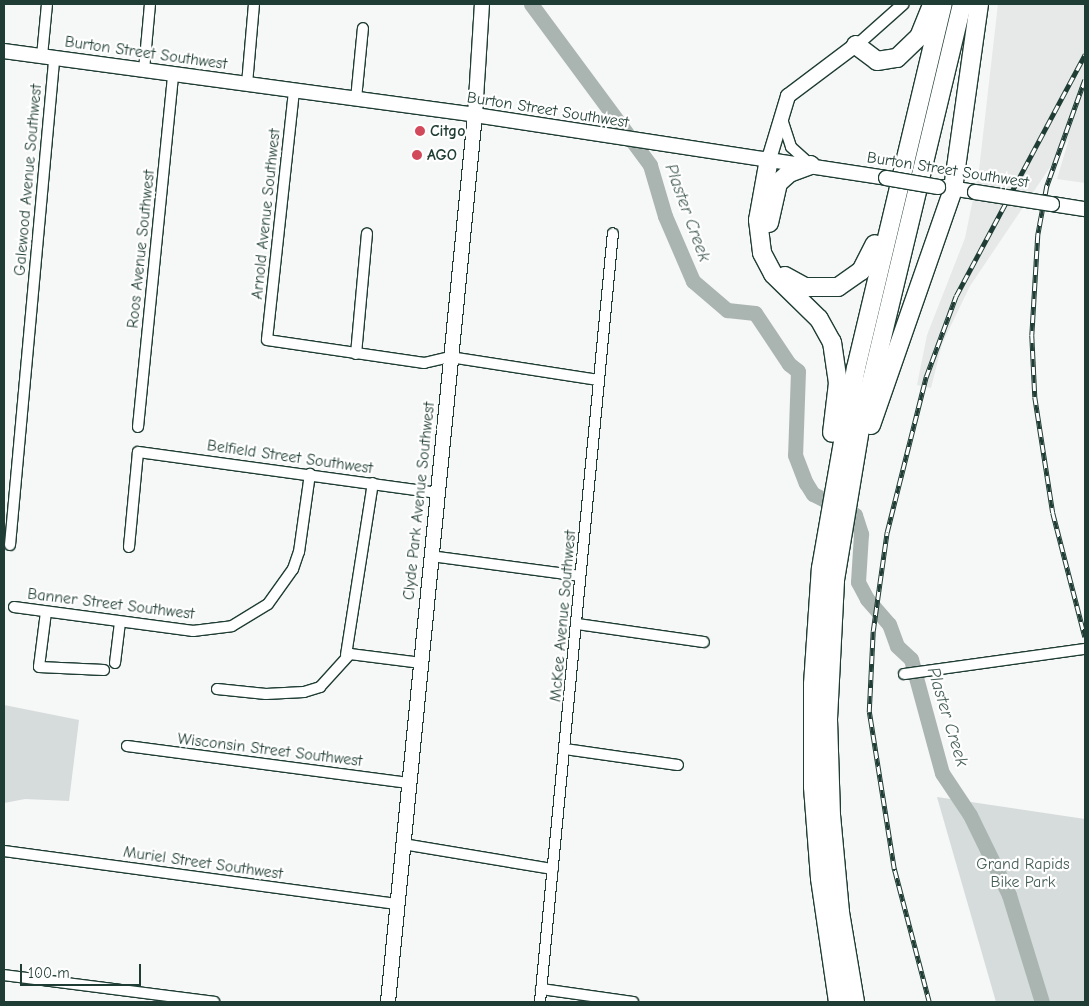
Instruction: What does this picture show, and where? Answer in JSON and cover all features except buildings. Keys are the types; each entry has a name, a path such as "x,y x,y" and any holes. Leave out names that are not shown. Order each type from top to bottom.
{"highway":[{"path":"856,45 877,61 897,58 919,37 932,4"},
{"path":"838,1002 820,878 818,605 844,479 890,218 943,4"},
{"path":"844,479 962,4"},
{"path":"844,479 945,188 979,4"},
{"path":"769,159 759,212 760,245 769,270 819,319 832,342 838,383 830,441 844,479"},
{"path":"811,165 789,173 778,183 770,215 770,254 780,272 792,281 820,290 851,281 866,266 878,232 890,218"},
{"path":"820,747 836,876 855,1002"}],"main road":[{"name":"Clyde Park Avenue Southwest","path":"388,1002 475,115 482,4"},
{"path":"769,159 780,111 793,90 856,45"},
{"name":"Burton Street Southwest","path":"4,51 475,115 646,143 811,165 1085,209"}],"street":[{"name":"Galewood Avenue Southwest","path":"10,545 48,57 47,4"},
{"path":"144,70 150,4"},
{"path":"247,84 254,4"},
{"path":"856,45 902,4"},
{"path":"356,99 363,28"},
{"name":"Roos Avenue Southwest","path":"138,427 173,74"},
{"name":"Arnold Avenue Southwest","path":"294,91 267,340 356,354"},
{"path":"780,111 788,142 811,165"},
{"path":"367,233 356,354 424,363 450,357 598,380"},
{"name":"McKee Avenue Southwest","path":"540,1002 613,233"},
{"name":"Belfield Street Southwest","path":"129,547 138,452 438,493"},
{"name":"Banner Street Southwest","path":"14,607 120,622 208,631 232,626 268,604 285,583 299,552 310,474"},
{"path":"217,688 266,694 304,692 320,687 346,655 373,483"},
{"path":"431,556 580,576"},
{"path":"46,612 39,667 104,670"},
{"path":"115,664 120,622"},
{"path":"577,624 704,642"},
{"path":"904,674 1085,649"},
{"path":"346,655 421,663"},
{"name":"Wisconsin Street Southwest","path":"127,746 409,783"},
{"path":"565,749 678,765"},
{"path":"403,844 553,868"},
{"name":"Muriel Street Southwest","path":"4,851 398,904"},
{"path":"4,975 214,1002"},
{"path":"541,989 633,1002"}],"shaded area":[{"path":"998,4 1085,4 1085,183 1057,179 1069,139 970,286 942,344 931,388 917,385 927,335 965,238 979,170"}],"green space":[{"path":"4,705 79,720 69,801 25,799 4,803"},
{"name":"Grand Rapids Bike Park","path":"937,797 1085,819 1085,1002 996,1002"}],"waterway":[{"name":"Plaster Creek","path":"531,4 650,165 665,216 693,281 727,310 755,313 789,364 798,371 795,455 806,483 813,494 855,515 861,534 858,582 867,599 889,624 897,646 911,659 942,773 970,815 1009,895 1042,1002"}],"railway":[{"path":"929,1002 894,869 869,712 873,631 887,532 926,377 956,296 1085,54"},
{"path":"1085,80 1047,186 1038,235 1032,335 1035,397 1053,513 1085,637"}],"place":[{"name":"Citgo","path":"420,131"},
{"name":"AGO","path":"417,155"}]}
